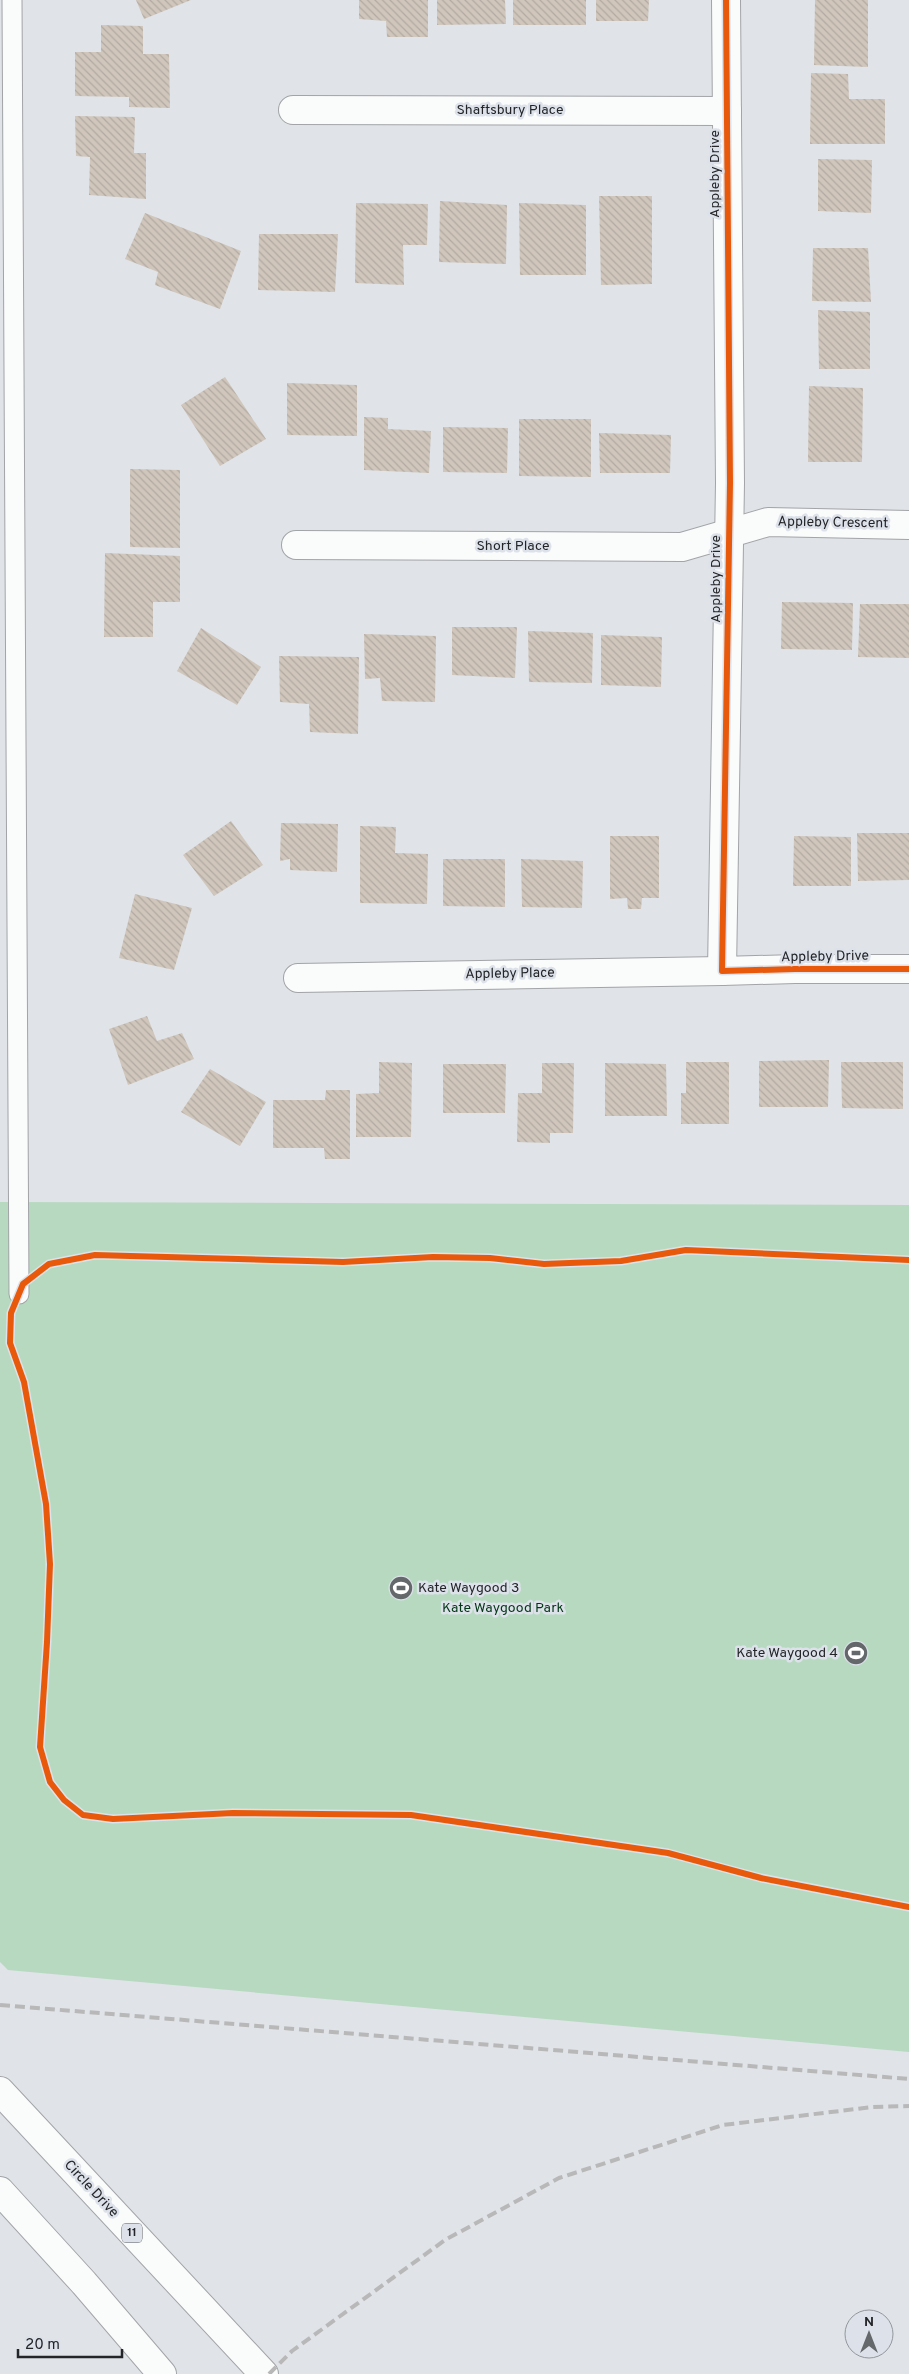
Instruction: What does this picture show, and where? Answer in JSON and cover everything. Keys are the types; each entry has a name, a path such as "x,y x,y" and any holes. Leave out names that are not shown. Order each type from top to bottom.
{"main road":[{"name":"Appleby Drive","path":"726,0 728,533 722,972 795,969 909,969"},
{"name":"Shaftsbury Place","path":"293,110 727,111"},
{"name":"Appleby Crescent","path":"728,533 768,522 909,525"},
{"name":"Short Place","path":"296,545 682,547 728,533"},
{"name":"Appleby Place","path":"298,978 722,972"},
{"name":"Circle Drive","path":"0,2091 264,2374"},
{"path":"0,2191 84,2283 162,2374"}],"lane":[{"path":"12,0 20,1294"}],"green space":[{"name":"Kate Waygood Park","path":"0,1202 909,1205 909,2052 8,1970 0,1962"}],"building":[{"path":"136,0 191,0 144,19"},
{"path":"359,0 428,0 428,37 387,37 386,21 359,19"},
{"path":"437,0 505,0 506,24 437,25"},
{"path":"513,0 586,0 586,25 513,25"},
{"path":"596,0 649,0 648,21 596,21"},
{"path":"815,0 868,0 868,67 814,65"},
{"path":"101,25 143,26 143,54 169,54 170,108 129,107 129,97 75,96 75,52 101,52"},
{"path":"811,73 848,74 849,99 885,99 885,144 810,144"},
{"path":"75,116 135,117 134,153 146,153 146,199 89,195 90,157 76,156"},
{"path":"818,159 872,160 871,213 818,211"},
{"path":"599,196 652,196 652,284 601,285"},
{"path":"440,201 507,205 506,264 439,262"},
{"path":"356,203 428,204 427,245 403,245 404,285 355,283"},
{"path":"519,203 586,205 586,275 520,275"},
{"path":"145,213 241,251 220,309 155,285 158,272 125,259"},
{"path":"259,234 338,234 335,292 258,290"},
{"path":"813,248 868,248 871,302 812,301"},
{"path":"818,310 870,312 870,369 819,369"},
{"path":"225,377 266,439 220,466 181,405"},
{"path":"287,383 357,385 357,436 287,435"},
{"path":"809,386 863,388 862,462 808,462"},
{"path":"364,417 388,418 388,429 431,431 429,473 364,470"},
{"path":"519,419 591,419 591,477 519,476"},
{"path":"443,427 508,428 507,473 443,472"},
{"path":"599,433 671,435 670,473 600,473"},
{"path":"130,469 180,470 180,548 130,547"},
{"path":"105,553 180,556 180,602 153,602 153,637 104,637"},
{"path":"782,602 853,603 852,650 781,649"},
{"path":"860,604 909,604 909,658 858,657"},
{"path":"452,627 517,627 515,678 452,675"},
{"path":"201,628 261,667 237,705 177,671"},
{"path":"528,631 593,633 592,683 529,682"},
{"path":"364,634 436,636 435,702 382,701 380,678 365,679"},
{"path":"601,635 662,637 661,687 601,685"},
{"path":"279,656 359,657 358,734 310,732 309,704 280,702"},
{"path":"231,821 263,865 214,896 183,855"},
{"path":"281,823 338,824 337,872 290,870 290,859 280,861"},
{"path":"360,826 396,827 395,853 428,854 427,904 360,903"},
{"path":"857,833 909,833 909,880 858,881"},
{"path":"610,836 659,836 659,898 642,898 641,909 628,909 627,898 610,899"},
{"path":"794,836 851,837 851,886 793,886"},
{"path":"443,859 505,859 505,907 443,906"},
{"path":"521,859 583,861 582,908 522,907"},
{"path":"135,894 192,908 174,970 119,958"},
{"path":"147,1016 157,1041 182,1033 194,1059 128,1085 109,1029"},
{"path":"829,1060 828,1107 759,1107 759,1061"},
{"path":"379,1062 412,1063 411,1137 356,1137 356,1094 379,1093"},
{"path":"686,1062 729,1062 729,1124 681,1124 681,1093 686,1093"},
{"path":"841,1062 903,1062 903,1109 842,1108"},
{"path":"542,1063 574,1063 573,1133 550,1133 550,1143 517,1142 518,1093 542,1093"},
{"path":"605,1063 666,1064 667,1116 605,1116"},
{"path":"443,1064 506,1064 505,1113 443,1113"},
{"path":"210,1069 266,1102 240,1146 181,1112"},
{"path":"326,1090 350,1090 350,1159 325,1159 324,1148 273,1148 273,1100 325,1100"}],"railway":[{"path":"0,2005 909,2079"},
{"path":"269,2374 292,2351 445,2240 559,2178 723,2125 873,2107 909,2106"}],"cycle path":[{"path":"726,0 730,483 722,971 909,969"},
{"path":"909,1260 686,1250 621,1261 544,1264 490,1258 433,1257 343,1262 95,1255 49,1264 23,1284 11,1313 10,1343 24,1382 46,1504 50,1564 40,1747 50,1782 64,1800 83,1815 113,1819 233,1813 411,1815 668,1853 761,1878 909,1907"}],"place":[{"name":"Kate Waygood 3","path":"401,1588"},
{"name":"Kate Waygood 4","path":"856,1653"}]}
